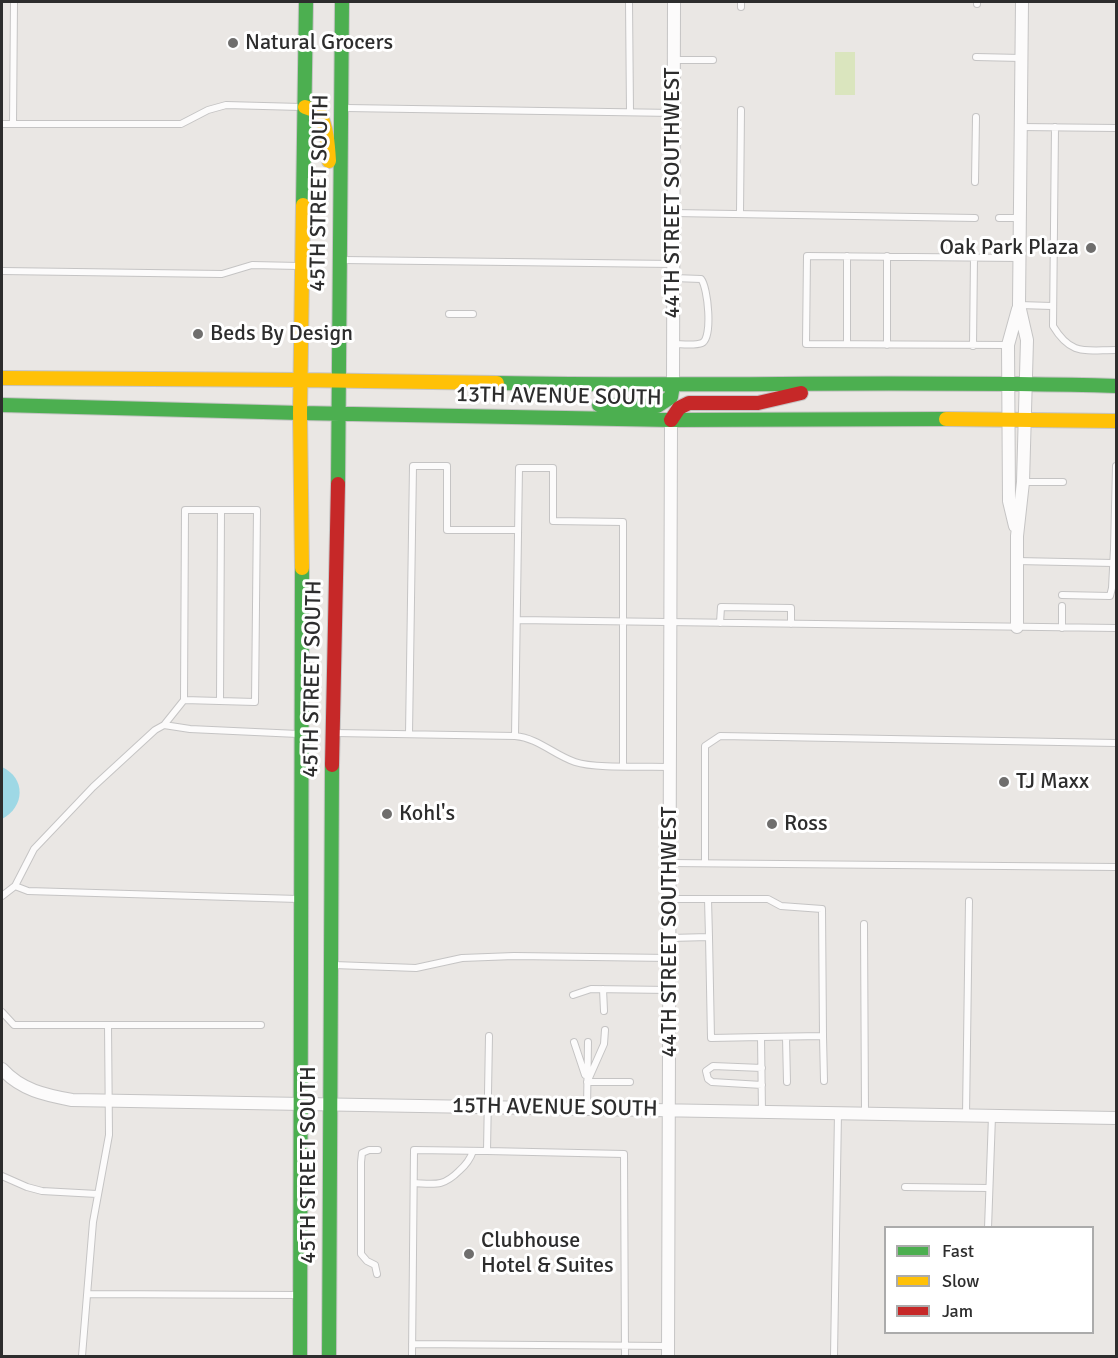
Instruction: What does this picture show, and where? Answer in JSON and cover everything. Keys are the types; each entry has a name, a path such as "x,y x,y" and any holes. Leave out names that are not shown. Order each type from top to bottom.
{"main road":[{"name":"45TH STREET SOUTH","path":"329,1356 331,891 340,380 342,2"},
{"name":"45TH STREET SOUTH","path":"301,1354 300,1102 311,900 313,733 302,562 300,413 306,8"},
{"path":"306,8 314,30 315,85 319,98 326,106 342,108"},
{"path":"305,107 319,112 328,135 333,224 339,260"},
{"name":"13TH AVENUE SOUTH","path":"2,378 340,380 588,385 1026,383 1116,386"},
{"path":"508,417 576,405 657,406 671,398 673,385"},
{"path":"671,420 679,408 689,404 758,403 838,385"},
{"name":"13TH AVENUE SOUTH","path":"2,405 671,420 1116,421"},
{"path":"302,562 311,625 313,733 322,756 322,872 331,891"},
{"path":"313,733 333,733"},
{"path":"311,900 321,914 320,954 324,973 331,987"}],"street":[{"name":"44TH STREET SOUTHWEST","path":"673,385 674,2"},
{"path":"1017,627 1017,536 1023,482 1027,340 1019,306 1022,2"},
{"path":"1017,536 1009,501 1008,345 1019,306"},
{"name":"44TH STREET SOUTHWEST","path":"668,1351 671,420"},
{"name":"15TH AVENUE SOUTH","path":"2,1069 23,1086 40,1095 72,1100 300,1102 1116,1118"}],"lane":[{"path":"13,124 14,2"},
{"path":"629,2 630,112"},
{"path":"976,57 1022,58"},
{"path":"674,60 713,60"},
{"path":"2,124 181,124 208,110 226,105 305,107"},
{"path":"342,108 674,113"},
{"path":"740,213 741,110"},
{"path":"975,182 976,117"},
{"path":"1021,127 1116,128"},
{"path":"1055,127 1053,326 1062,341 1077,350 1116,350"},
{"path":"673,213 975,218"},
{"path":"999,218 1020,218"},
{"path":"1008,345 807,344 807,256 1020,258"},
{"path":"847,256 847,344"},
{"path":"887,345 888,256"},
{"path":"972,346 974,257"},
{"path":"339,260 673,264"},
{"path":"2,271 222,274 252,265 303,266"},
{"path":"673,278 702,279 704,282 708,331 707,339 702,343 673,344"},
{"path":"1019,306 1052,306"},
{"path":"449,314 473,314"},
{"path":"409,734 412,466 447,466 447,530 518,530"},
{"path":"1062,595 1110,596 1116,466"},
{"path":"515,736 519,468 553,468 553,521 623,522 623,765"},
{"path":"1023,482 1063,482"},
{"path":"2,896 15,886 34,849 93,787 155,730 164,725 184,700 185,510 257,510 255,702 184,700"},
{"path":"220,701 221,510"},
{"path":"1017,561 1113,563"},
{"path":"1062,606 1062,628"},
{"path":"720,623 720,607 791,609 791,624"},
{"path":"517,620 1116,628"},
{"path":"164,725 190,729 313,733"},
{"path":"333,733 515,736 535,741 576,762 670,767"},
{"path":"705,863 705,747 720,736 1116,743"},
{"path":"670,862 1116,867"},
{"path":"15,886 28,891 311,900"},
{"path":"670,899 768,899 781,906 822,909 824,1081"},
{"path":"708,899 711,1038 823,1036"},
{"path":"966,1115 969,901"},
{"path":"864,924 865,1114"},
{"path":"670,938 709,937"},
{"path":"331,964 416,968 462,958 514,956 670,958"},
{"path":"573,995 603,989 670,990"},
{"path":"603,989 604,1011"},
{"path":"2,1012 14,1024 261,1025"},
{"path":"82,1356 97,1194 109,1135 108,1024"},
{"path":"587,1082 604,1044 605,1030"},
{"path":"487,1151 489,1036"},
{"path":"761,1037 762,1112"},
{"path":"786,1037 787,1082"},
{"path":"574,1042 587,1082"},
{"path":"587,1109 588,1042"},
{"path":"762,1068 713,1066 706,1071 708,1079 712,1082 762,1085"},
{"path":"587,1082 630,1082"},
{"path":"834,1356 838,1113"},
{"path":"988,1226 992,1116"},
{"path":"377,1274 375,1265 361,1254 361,1162 362,1154 369,1150 378,1150"},
{"path":"412,1356 414,1150 624,1154 625,1356"},
{"path":"414,1183 441,1184 449,1181 469,1162 473,1151"},
{"path":"2,1176 27,1188 42,1191 97,1194"},
{"path":"905,1187 990,1188"},
{"path":"88,1293 300,1295"},
{"path":"412,1344 625,1346 668,1351"}],"green space":[{"path":"835,52 855,52 855,95 835,95"}],"water":[{"path":"2,767 15,778 20,793 15,807 2,819"}],"traffic: fast":[{"path":"303,205 306,2"},
{"path":"338,484 342,2"},
{"path":"497,383 1116,386"},
{"path":"599,405 657,406 671,397 673,385"},
{"path":"2,405 300,413"},
{"path":"300,413 671,420 946,419"},
{"path":"300,1356 302,568"},
{"path":"329,1356 332,765"}],"traffic: slow":[{"path":"305,107 319,112 322,118 327,136 329,161"},
{"path":"302,568 300,413 303,205"},
{"path":"2,378 302,380"},
{"path":"302,380 497,383"},
{"path":"946,419 1116,421"}],"traffic: jam":[{"path":"671,420 679,408 689,403 758,403 801,393"},
{"path":"332,765 338,484"}],"place":[{"name":"Natural Grocers","path":"233,43"},
{"name":"Oak Park Plaza","path":"1091,248"},
{"name":"Beds By Design","path":"198,334"},
{"name":"TJ Maxx","path":"1004,782"},
{"name":"Kohl's","path":"387,814"},
{"name":"Ross","path":"772,824"},
{"name":"Clubhouse Hotel & Suites","path":"469,1254"}]}
